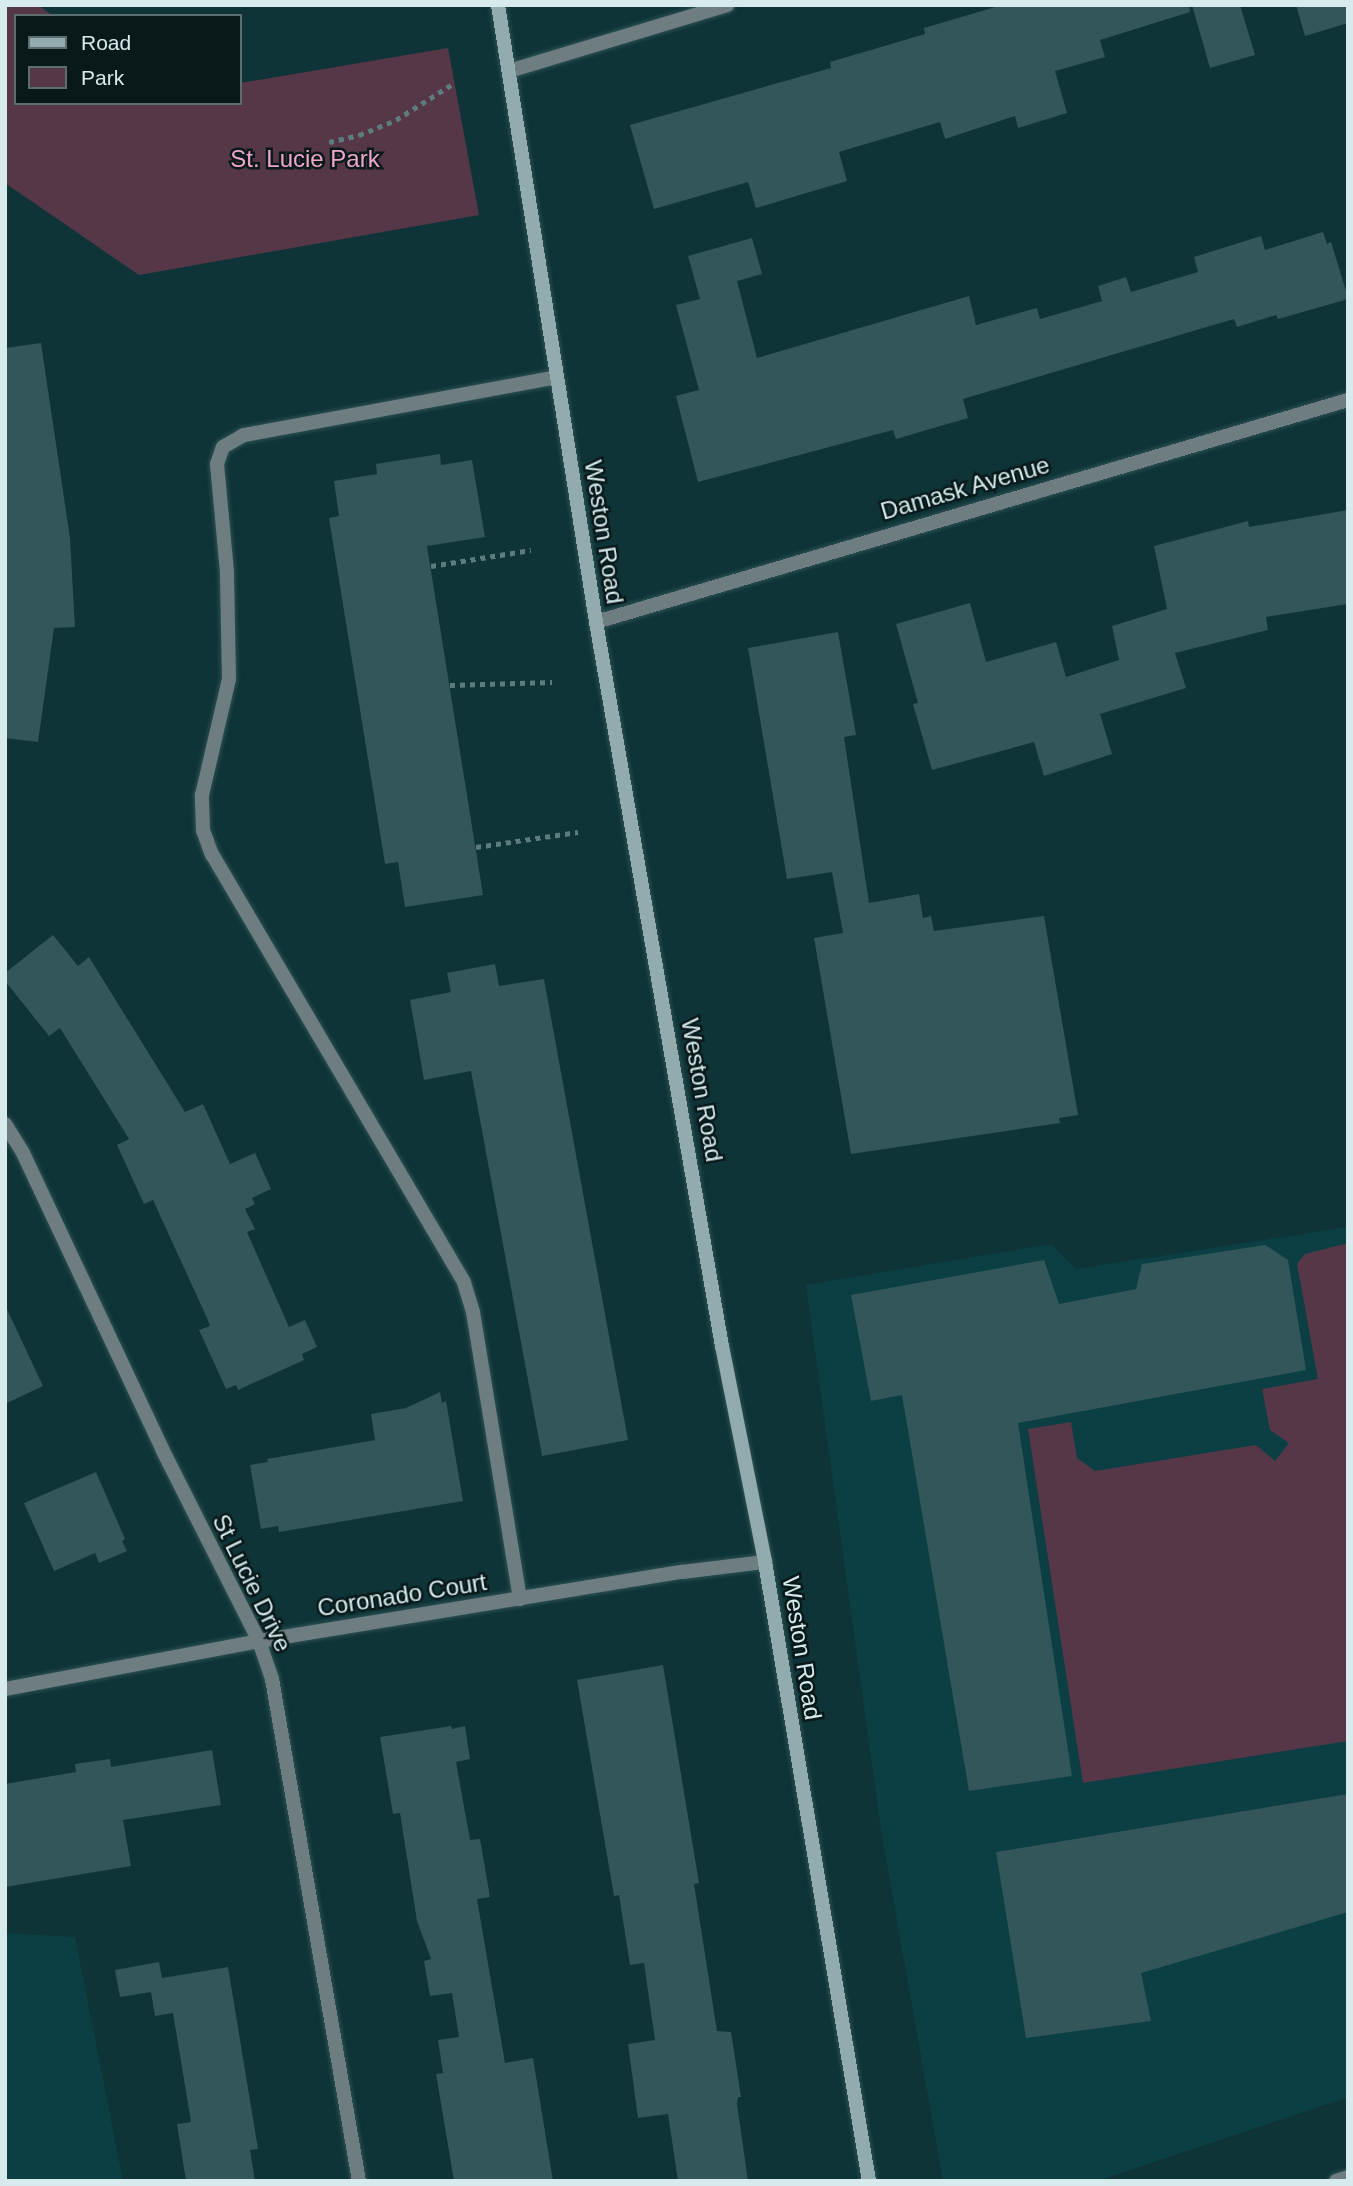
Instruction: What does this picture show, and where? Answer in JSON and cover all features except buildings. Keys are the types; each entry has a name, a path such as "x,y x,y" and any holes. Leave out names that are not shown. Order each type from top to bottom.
{"main road":[{"name":"Weston Road","path":"498,5 596,622 722,1346 765,1562 869,2181"}],"street":[{"path":"509,71 727,5"},
{"path":"520,1599 473,1312 464,1282 212,855 203,830 202,795 229,678 228,572 217,464 223,447 244,435 557,377"},
{"name":"Damask Avenue","path":"596,622 1348,400"},
{"name":"St Lucie Drive","path":"5,1124 23,1153 162,1449 259,1641 272,1679 359,2181"},
{"name":"Coronado Court","path":"5,1689 259,1641 682,1572 765,1562"},
{"path":"1336,2181 1348,2177"}],"path":[{"path":"329,142 359,135 396,120 454,83"},
{"path":"430,566 531,550"},
{"path":"450,685 552,682"},
{"path":"475,847 578,832"}],"shaded area":[{"path":"1348,1227 1348,2097 1097,2181 943,2181 881,1830 806,1285 1051,1244 1076,1269"},
{"path":"5,1933 75,1937 123,2181 5,2181"}],"green space":[{"name":"St. Lucie Park","path":"5,5 38,5 50,14 14,14 14,105 242,105 242,83 448,48 479,215 139,275 5,183"},
{"path":"1348,1243 1348,1741 1083,1783 1028,1429 1071,1422 1077,1458 1095,1471 1256,1445 1275,1461 1289,1443 1270,1430 1262,1389 1318,1379 1297,1264 1305,1254"}]}
